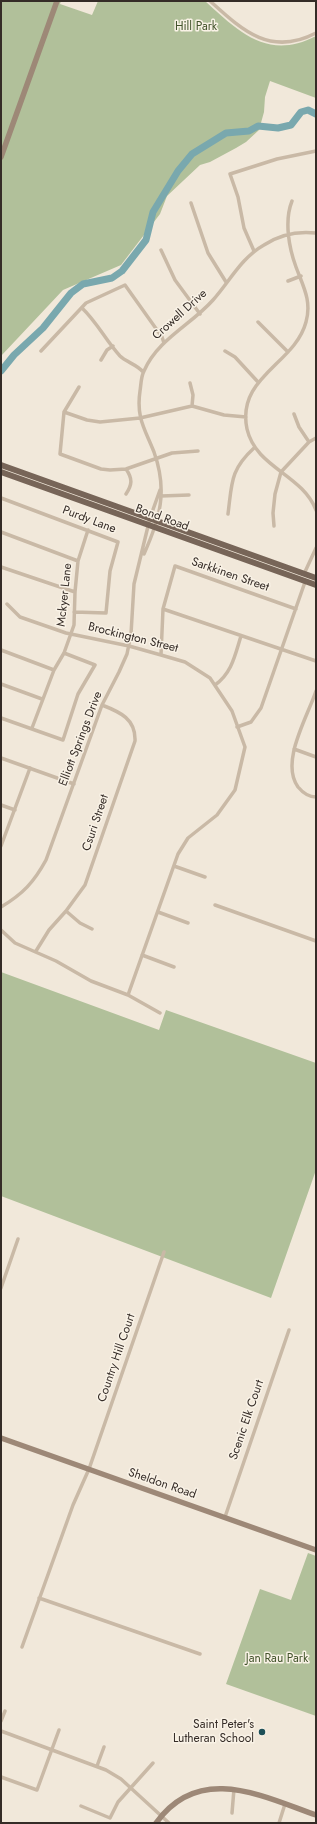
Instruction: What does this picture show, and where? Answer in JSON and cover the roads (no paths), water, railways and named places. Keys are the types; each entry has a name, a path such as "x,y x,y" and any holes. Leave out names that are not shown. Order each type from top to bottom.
{"main road":[{"path":"1,157 56,1"},
{"name":"Bond Road","path":"1,465 149,522"},
{"name":"Bond Road","path":"1,472 316,578"},
{"name":"Bond Road","path":"157,524 268,568 316,585"},
{"path":"268,568 274,567 300,575 304,574"},
{"name":"Sheldon Road","path":"1,1438 316,1550"},
{"path":"156,1823 180,1800 195,1793 219,1788 234,1788 250,1792 316,1815"}],"street":[{"path":"210,1 239,27 260,38 270,41 289,41 316,33"},
{"path":"254,251 246,233 238,197 230,174 277,159 316,151"},
{"path":"292,201 288,214 289,234 295,263 307,292 308,314 299,338 288,352 258,382 250,397 246,417 247,430 254,448 266,460 303,489 314,502 316,510"},
{"path":"191,203 208,253 226,282"},
{"name":"Crowell Drive","path":"141,560 157,524 161,496 160,474 156,459 140,418 139,399 143,372 164,343 200,314 254,251 273,240 289,234 316,233"},
{"path":"161,250 175,280 200,314"},
{"path":"288,281 301,276"},
{"path":"41,351 89,301 125,285 164,343"},
{"path":"82,308 95,321 124,360 140,368 143,372"},
{"path":"258,322 288,352"},
{"path":"101,360 107,350 113,346"},
{"path":"226,350 235,357 258,382"},
{"path":"190,383 194,395 192,406"},
{"path":"79,388 64,412 60,454 101,469 110,470 126,469 172,453 198,451"},
{"path":"64,412 87,420 100,422 140,418 192,406 224,415 246,417"},
{"path":"294,414 299,427 309,442"},
{"path":"274,526 273,513 275,494 281,472 309,442 316,438"},
{"path":"228,514 235,472 241,461 254,448"},
{"path":"126,469 132,480 130,488 126,494"},
{"name":"Crowell Drive","path":"141,560 149,522 160,490"},
{"path":"161,496 188,495"},
{"name":"Purdy Lane","path":"1,498 118,542 110,571 106,613 74,612"},
{"name":"Mckyer Lane","path":"32,728 54,670 64,654 74,625 78,561 88,530"},
{"path":"1,532 78,561"},
{"path":"304,574 316,548"},
{"name":"Elliott Springs Drive","path":"1,907 24,891 35,880 46,860 102,705 119,672 129,646 134,584 141,560"},
{"name":"Sarkkinen Street","path":"161,654 163,609 175,566 296,608"},
{"path":"1,567 75,592"},
{"path":"238,727 251,722 261,708 305,582"},
{"name":"Brockington Street","path":"7,604 20,617 71,634 129,646 185,662 210,678 215,685 232,711 245,747 235,790 217,815 188,838 178,854 128,995"},
{"path":"163,609 316,661"},
{"path":"215,685 223,679 231,668 241,636"},
{"path":"1,650 54,670"},
{"path":"1,718 63,740 78,694 95,665 64,654"},
{"path":"1,684 42,699"},
{"path":"316,691 294,749 291,764 293,778 302,792 316,797"},
{"name":"Csuri Street","path":"36,951 49,930 66,911 84,885 135,741 136,732 128,719 111,708 102,705"},
{"path":"310,708 316,710"},
{"path":"294,749 316,757"},
{"path":"1,758 74,784"},
{"path":"1,846 30,768"},
{"path":"1,805 15,810"},
{"path":"174,866 205,877"},
{"path":"215,905 316,941"},
{"path":"66,911 80,923 92,929"},
{"path":"158,912 188,923"},
{"path":"1,930 15,943 36,951 91,981 128,995 160,1013"},
{"path":"142,955 174,967"},
{"path":"1,1288 18,1239"},
{"name":"Country Hill Court","path":"22,1647 73,1505 89,1470 164,1252"},
{"name":"Scenic Elk Court","path":"225,1517 289,1330"},
{"path":"39,1598 200,1654"},
{"path":"1,1722 5,1711"},
{"path":"1,1777 37,1790 59,1730"},
{"path":"1,1731 97,1766 114,1774 169,1823"},
{"path":"97,1766 104,1746"},
{"path":"81,1806 110,1818 118,1802 153,1763"},
{"path":"232,1813 234,1788"},
{"path":"279,1823 285,1804"}],"waterway":[{"path":"1,371 14,355 43,328 71,293 83,284 112,278 122,271 146,240 153,212 178,171 192,154 226,133 249,131 258,126 278,128 291,125 301,112 308,110 316,114"}],"place":[{"name":"Saint Peter's Lutheran School","path":"262,1732"}],"park label":[{"name":"Hill Park","path":"196,27"},
{"name":"Jan Rau Park","path":"277,1659"}]}
